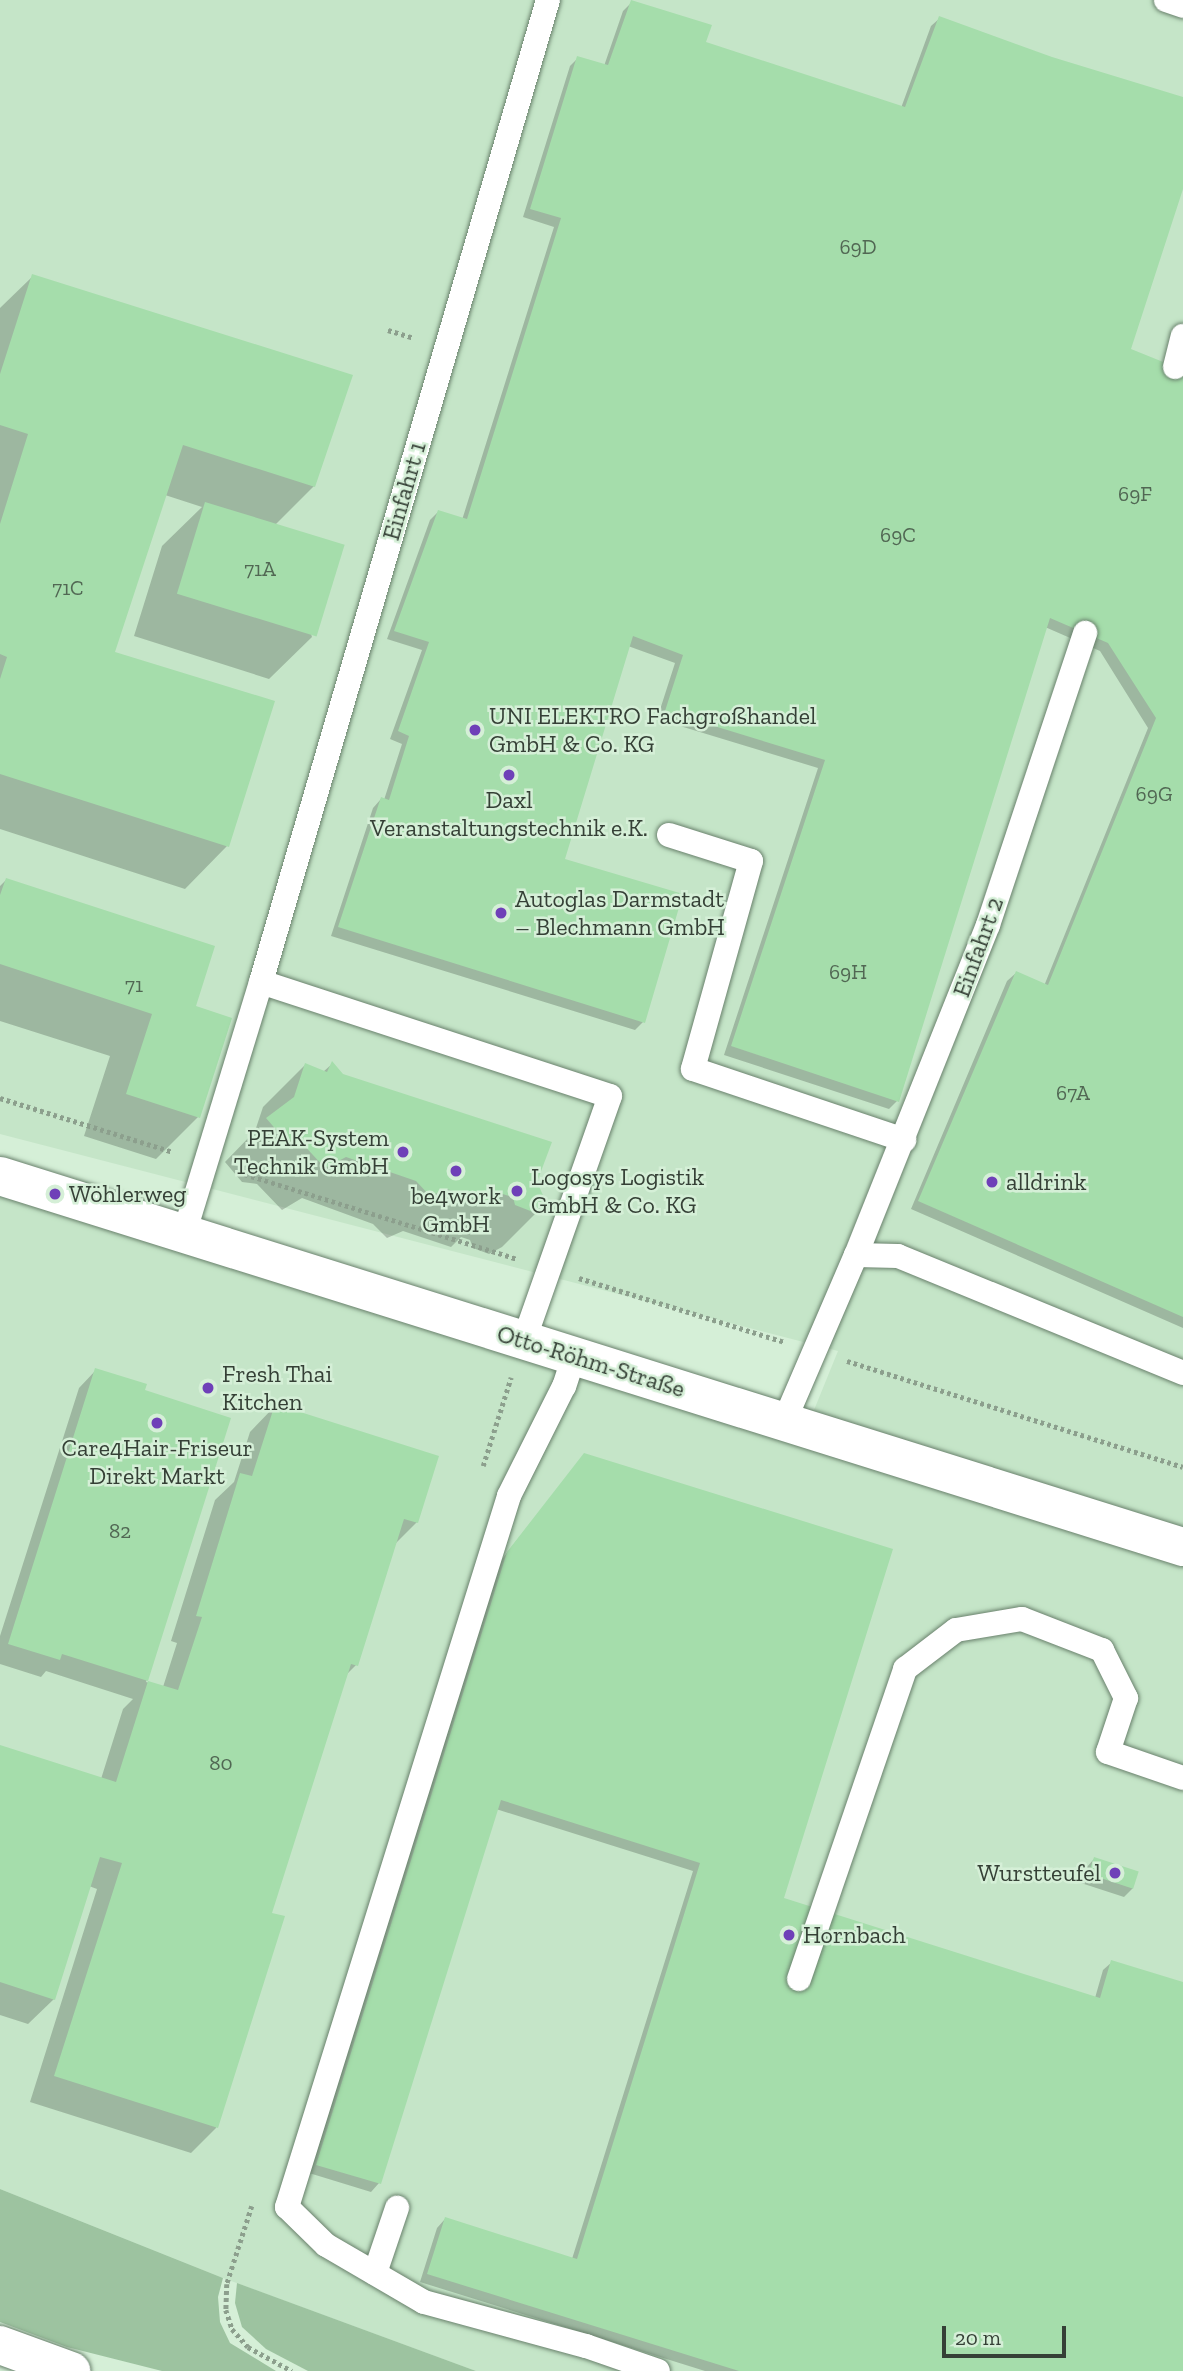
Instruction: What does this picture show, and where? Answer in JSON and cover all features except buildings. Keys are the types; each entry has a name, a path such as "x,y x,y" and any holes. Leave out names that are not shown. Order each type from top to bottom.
{"street":[{"name":"Otto-Röhm-Straße","path":"0,1176 1183,1547"},
{"path":"0,2345 71,2371"}],"lane":[{"name":"Einfahrt 1","path":"184,1234 261,982 548,0"},
{"path":"1166,0 1183,6"},
{"path":"1175,367 1183,336"},
{"name":"Einfahrt 2","path":"784,1422 904,1140 988,925 1085,633"},
{"path":"669,835 751,861 693,1069 904,1140"},
{"path":"261,982 610,1096 524,1340"},
{"path":"856,1255 898,1256 1183,1373"},
{"path":"574,1356 564,1386 509,1496 287,2207 326,2245 424,2302 586,2346 658,2371"},
{"path":"799,1979 905,1669 956,1630 1022,1619 1102,1650 1126,1698 1108,1752 1183,1778"},
{"path":"374,2273 397,2208"}],"path":[{"path":"0,1098 1183,1467"}],"shaded area":[{"path":"0,0 1183,0 1183,2371 476,2371 223,2278 0,2189 0,1162 814,1410 838,1351 0,1134"},
{"path":"0,2189 223,2278 218,2297 220,2322 230,2343 276,2371 162,2371 67,2347 0,2322"},
{"path":"237,2283 476,2371 308,2371 266,2349 242,2327 235,2303"}],"place":[{"name":"UNI ELEKTRO Fachgroßhandel GmbH & Co. KG","path":"475,730"},
{"name":"Daxl Veranstaltungstechnik e.K.","path":"509,775"},
{"name":"Autoglas Darmstadt – Blechmann GmbH","path":"501,913"},
{"name":"PEAK-System Technik GmbH","path":"403,1152"},
{"name":"be4work GmbH","path":"456,1171"},
{"name":"alldrink","path":"992,1182"},
{"name":"Logosys Logistik GmbH & Co. KG","path":"517,1191"},
{"name":"Wöhlerweg","path":"55,1194"},
{"name":"Fresh Thai Kitchen","path":"208,1388"},
{"name":"Care4Hair-Friseur Direkt Markt","path":"157,1423"},
{"name":"Wurstteufel","path":"1115,1873"},
{"name":"Hornbach","path":"789,1935"}]}
